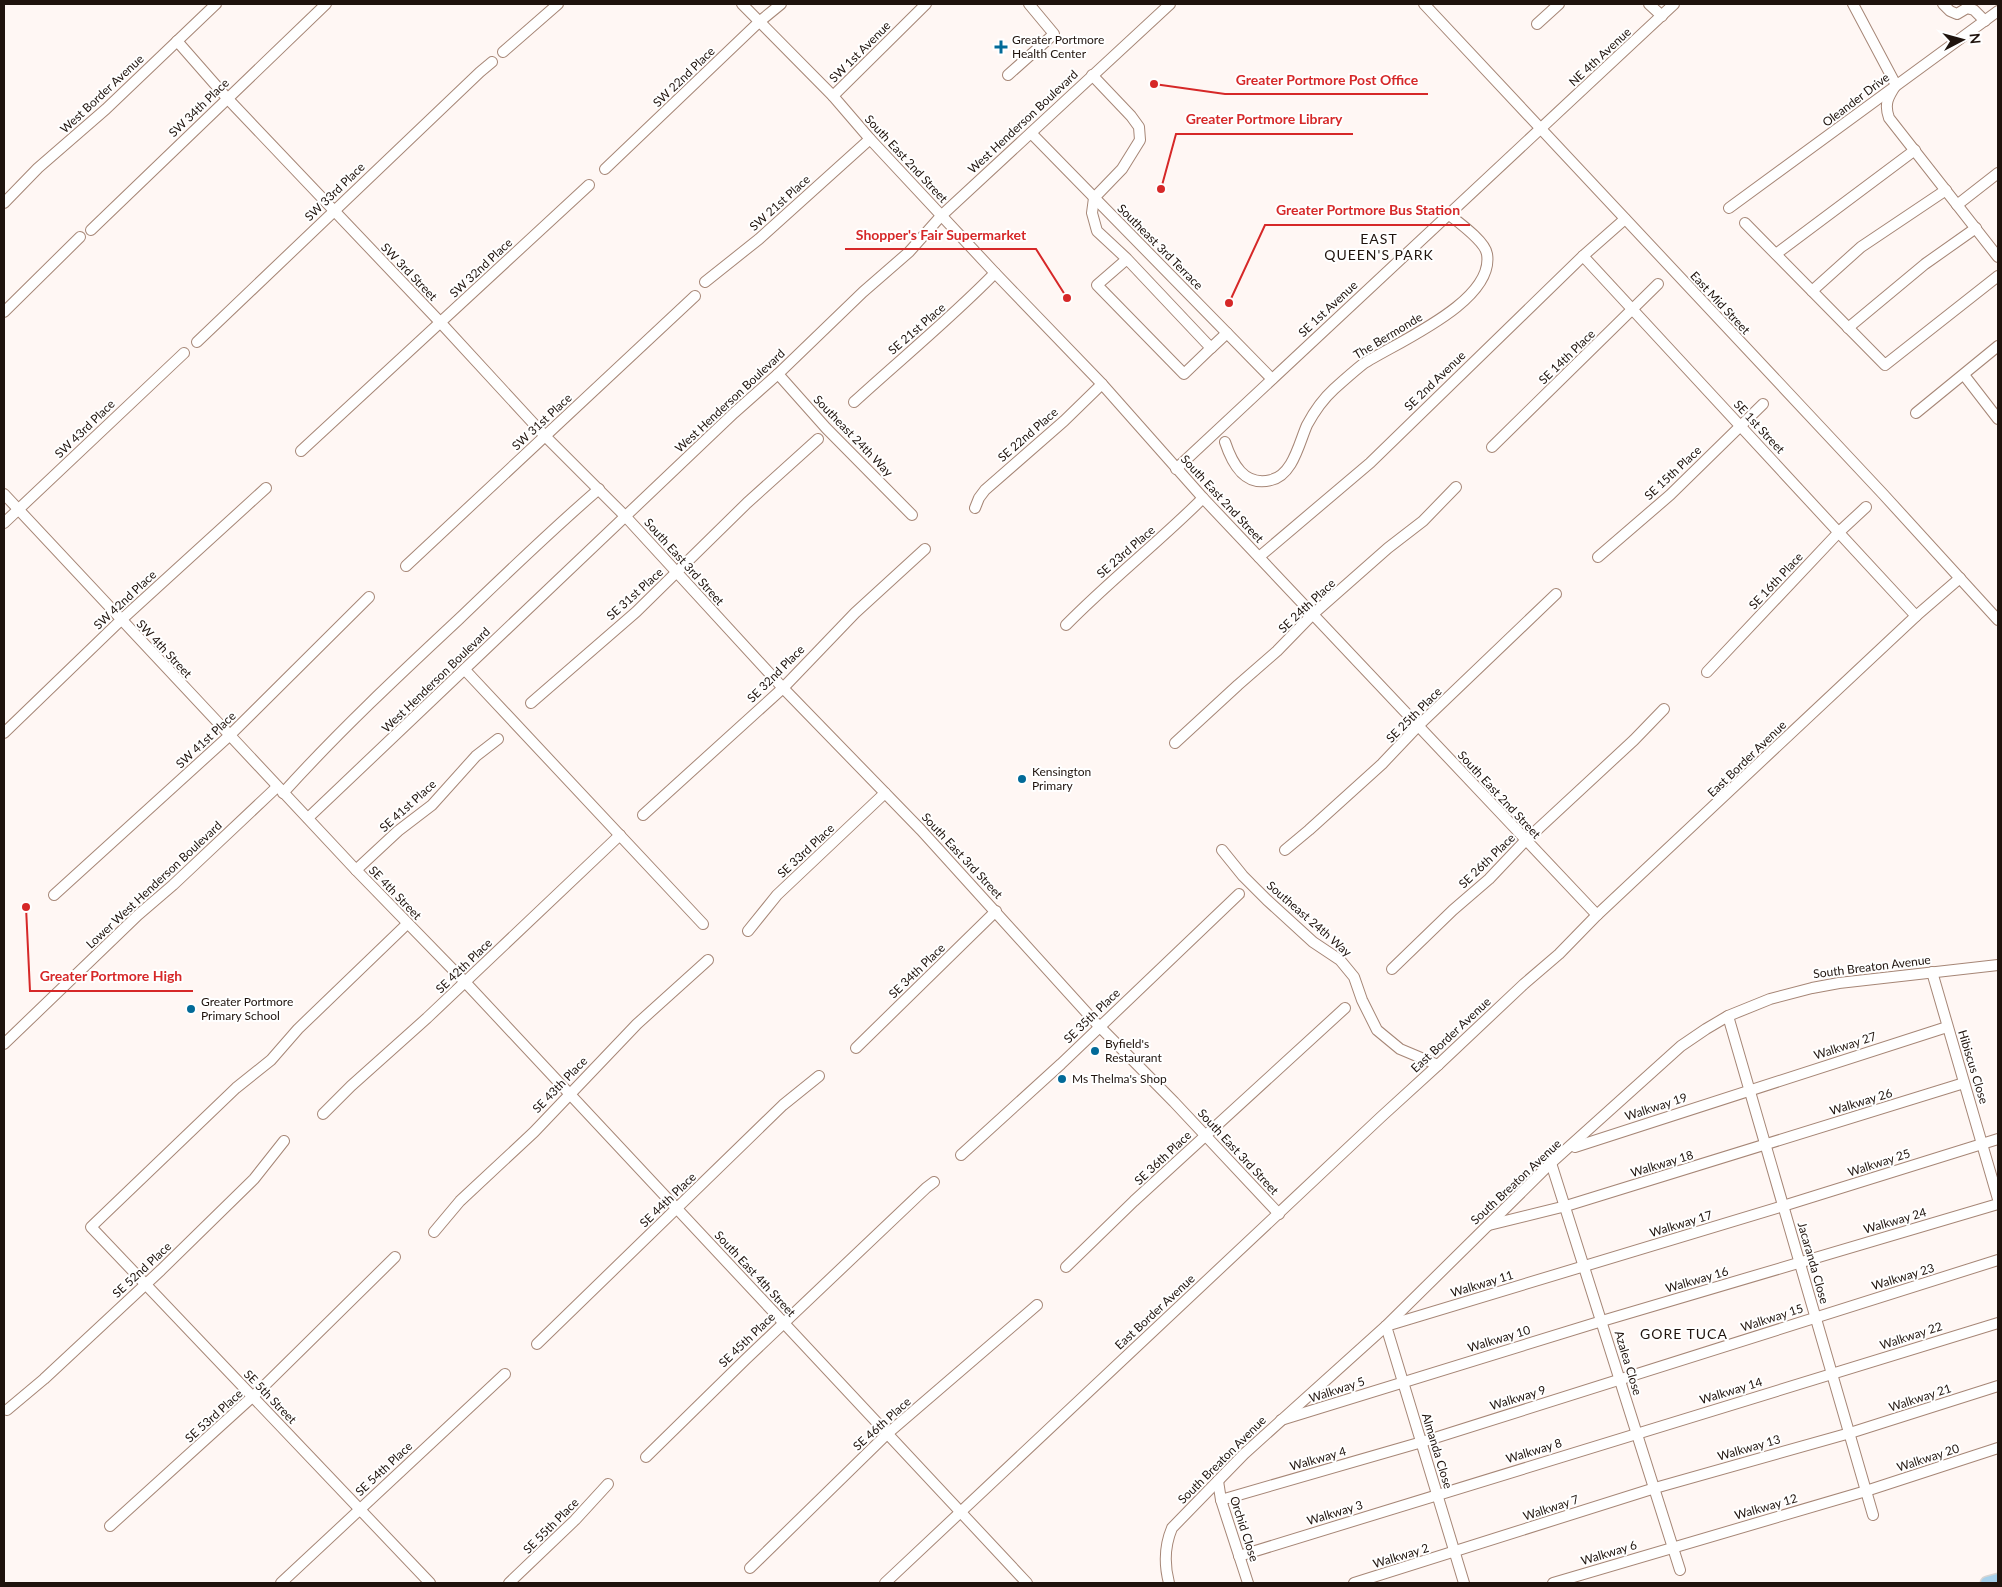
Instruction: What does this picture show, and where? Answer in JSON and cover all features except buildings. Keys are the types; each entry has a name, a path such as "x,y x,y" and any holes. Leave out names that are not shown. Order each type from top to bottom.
{"main road":[{"path":"1987,1583 1998,1580"}],"street":[{"name":"West Border Avenue","path":"4,203 38,168 106,109 216,4"},
{"name":"SW 34th Place","path":"91,230 326,4"},
{"path":"503,52 558,4"},
{"name":"South East 2nd Street","path":"742,4 833,96 941,216 1102,384 1176,469 1312,615 1597,915"},
{"name":"SW 22nd Place","path":"605,169 759,22 781,4"},
{"name":"SW 1st Avenue","path":"833,96 926,4"},
{"path":"1008,75 1054,34 1029,4"},
{"name":"West Henderson Boulevard","path":"308,818 734,413 778,374 863,292 909,252 941,216 1170,4"},
{"name":"East Mid Street","path":"1424,4 1541,127 1624,219 1998,620"},
{"path":"1537,24 1559,4"},
{"path":"1650,4 1662,16"},
{"name":"NE 4th Avenue","path":"1541,127 1674,4"},
{"path":"1852,4 1896,85 1888,97 1886,108 1889,118 1998,257"},
{"path":"1943,4 1950,11 1957,14 1967,8 1974,10 1985,21"},
{"name":"Oleander Drive","path":"1729,208 1998,11"},
{"name":"SW 3rd Street","path":"177,41 227,98 440,322 545,436 626,517"},
{"name":"SW 33rd Place","path":"197,342 492,62"},
{"path":"1092,76 1131,116 1139,127 1140,140 1122,169 1094,198 1092,214 1097,230 1211,348"},
{"name":"SE 1st Avenue","path":"1176,469 1541,127"},
{"name":"Southeast 3rd Terrace","path":"1031,133 1272,379"},
{"name":"SW 21st Place","path":"705,282 759,238 870,139"},
{"path":"1776,254 1915,150"},
{"path":"1958,205 1998,173"},
{"name":"SW 32nd Place","path":"301,451 589,185"},
{"path":"1812,291 1861,247 1946,190"},
{"name":"The Bermonde","path":"1225,442 1234,466 1243,475 1261,482 1276,479 1286,470 1293,459 1308,425 1322,402 1331,392 1365,363 1425,329 1456,307 1477,288 1487,270 1488,252 1478,239 1448,214"},
{"name":"SE 2nd Avenue","path":"1259,557 1370,463 1583,256 1624,219"},
{"path":"1745,222 1884,364 1998,276"},
{"path":"1848,328 1925,264 1976,228"},
{"path":"4,312 80,237"},
{"name":"SE 1st Street","path":"1583,256 1916,616"},
{"path":"1127,259 1096,285 1184,374 1227,333"},
{"name":"SE 21st Place","path":"854,402 960,308 995,273"},
{"name":"SE 14th Place","path":"1492,447 1633,311 1658,284"},
{"name":"SW 31st Place","path":"406,566 695,296"},
{"path":"1916,413 1998,346"},
{"name":"SW 43rd Place","path":"4,524 184,353"},
{"name":"Southeast 24th Way","path":"778,374 826,428 912,515"},
{"path":"1964,375 1998,419"},
{"name":"SE 22nd Place","path":"975,508 985,490 1064,421 1102,384"},
{"name":"SE 15th Place","path":"1598,557 1670,495 1763,404"},
{"name":"SE 31st Place","path":"531,703 636,612 748,503 818,439"},
{"name":"SE 24th Place","path":"1175,743 1278,651 1312,615 1388,548 1423,521 1456,487"},
{"name":"SW 42nd Place","path":"4,733 120,621 266,488"},
{"name":"Lower West Henderson Boulevard","path":"4,1044 138,915 280,790 421,652 557,525 599,489"},
{"name":"SW 4th Street","path":"4,494 120,621 308,818"},
{"name":"SE 23rd Place","path":"1066,625 1090,600 1168,533 1203,498"},
{"name":"SE 16th Place","path":"1707,672 1839,532 1866,508"},
{"name":"South East 3rd Street","path":"626,517 783,688 885,793 996,911 1100,1026 1279,1214"},
{"name":"SE 32nd Place","path":"643,815 783,688 855,613 925,549"},
{"name":"East Border Avenue","path":"885,1583 1524,984 1559,954 1597,915 1916,616 1960,578"},
{"name":"SE 25th Place","path":"1285,850 1382,764 1418,726 1556,594"},
{"name":"SW 41st Place","path":"54,895 229,736 370,598"},
{"path":"465,670 703,924"},
{"name":"SE 26th Place","path":"1392,969 1453,910 1489,879 1525,841 1634,740 1664,709"},
{"name":"SE 41st Place","path":"356,870 432,804 476,756 498,738"},
{"name":"SE 33rd Place","path":"748,931 777,895 885,793"},
{"name":"SE 4th Street","path":"308,818 407,924 465,982"},
{"name":"SE 42th Place","path":"323,1114 620,835"},
{"name":"Southeast 24th Way","path":"1222,850 1243,876 1267,900 1313,942 1340,960 1354,977 1376,1030 1400,1049 1438,1065"},
{"name":"SE 35th Place","path":"961,1155 1239,894"},
{"name":"SE 34th Place","path":"856,1048 996,911"},
{"name":"SE 5th Street","path":"407,924 298,1029 270,1060 236,1088 91,1227 430,1583"},
{"name":"SE 43th Place","path":"434,1232 460,1201 534,1132 637,1024 708,960"},
{"name":"South Breaton Avenue","path":"1169,1583 1165,1562 1165,1549 1172,1528 1278,1422 1386,1326 1551,1164 1570,1149 1681,1046 1728,1016 1770,999 1812,988 1998,964"},
{"name":"Hibiscus Close","path":"1932,972 1998,1199"},
{"name":"South East 4th Street","path":"465,982 1027,1583"},
{"name":"SE 36th Place","path":"1066,1267 1345,1008"},
{"name":"Jacaranda Close","path":"1728,1016 1873,1516"},
{"name":"Walkway 27","path":"1750,1089 1947,1027"},
{"name":"SE 44th Place","path":"537,1344 783,1105 819,1076"},
{"name":"Walkway 26","path":"1766,1145 1964,1083"},
{"name":"Walkway 19","path":"1570,1149 1750,1089"},
{"name":"Walkway 25","path":"1783,1206 1998,1139"},
{"name":"SE 52nd Place","path":"7,1410 50,1373 161,1270 254,1178 284,1141"},
{"name":"Walkway 18","path":"1487,1226 1566,1206 1766,1145"},
{"name":"Azalea Close","path":"1551,1164 1621,1379 1680,1570"},
{"name":"SE 45th Place","path":"646,1457 784,1322 934,1182"},
{"name":"Walkway 24","path":"1799,1263 1998,1204"},
{"name":"Walkway 17","path":"1585,1266 1783,1206"},
{"name":"SE 53rd Place","path":"110,1526 253,1397 395,1257"},
{"name":"Walkway 23","path":"1816,1317 1998,1260"},
{"name":"Walkway 16","path":"1602,1321 1799,1263"},
{"name":"Walkway 11","path":"1386,1326 1585,1266"},
{"name":"SE 46th Place","path":"750,1568 887,1434 1037,1305"},
{"name":"Walkway 15","path":"1621,1379 1816,1317"},
{"name":"Walkway 10","path":"1404,1382 1602,1321"},
{"name":"Walkway 22","path":"1832,1374 1998,1323"},
{"name":"Almanda Close","path":"1386,1326 1464,1583"},
{"name":"SE 54th Place","path":"281,1583 505,1374"},
{"name":"Walkway 14","path":"1637,1432 1832,1374"},
{"name":"Walkway 9","path":"1422,1442 1621,1379"},
{"name":"Walkway 5","path":"1278,1422 1404,1382"},
{"name":"Walkway 21","path":"1850,1433 1998,1386"},
{"name":"Walkway 8","path":"1438,1494 1637,1432"},
{"name":"Walkway 13","path":"1655,1488 1850,1433"},
{"name":"Walkway 4","path":"1221,1500 1422,1442"},
{"name":"Walkway 20","path":"1866,1491 1998,1448"},
{"name":"Orchid Close","path":"1218,1481 1221,1500 1248,1583"},
{"name":"SE 55th Place","path":"509,1583 575,1520 608,1484"},
{"name":"Walkway 7","path":"1455,1552 1655,1488"},
{"name":"Walkway 12","path":"1672,1548 1866,1491"},
{"name":"Walkway 3","path":"1239,1556 1438,1494"},
{"name":"Walkway 6","path":"1553,1583 1672,1548"},
{"name":"Walkway 2","path":"1354,1583 1455,1552"}],"place":[{"name":"Greater Portmore Health Center","path":"1001,47"},
{"name":"Greater Portmore Post Office","path":"1154,84"},
{"name":"Greater Portmore Library","path":"1161,189"},
{"name":"Shopper's Fair Supermarket","path":"1067,298"},
{"name":"Greater Portmore Bus Station","path":"1229,303"},
{"name":"Kensington Primary","path":"1022,779"},
{"name":"Greater Portmore High","path":"26,907"},
{"name":"Greater Portmore Primary School","path":"191,1009"},
{"name":"Byfield's Restaurant","path":"1095,1051"},
{"name":"Ms Thelma's Shop","path":"1062,1079"}],"district":[{"name":"EAST QUEEN'S PARK","path":"1379,248"},
{"name":"GORE TUCA","path":"1684,1334"}]}
